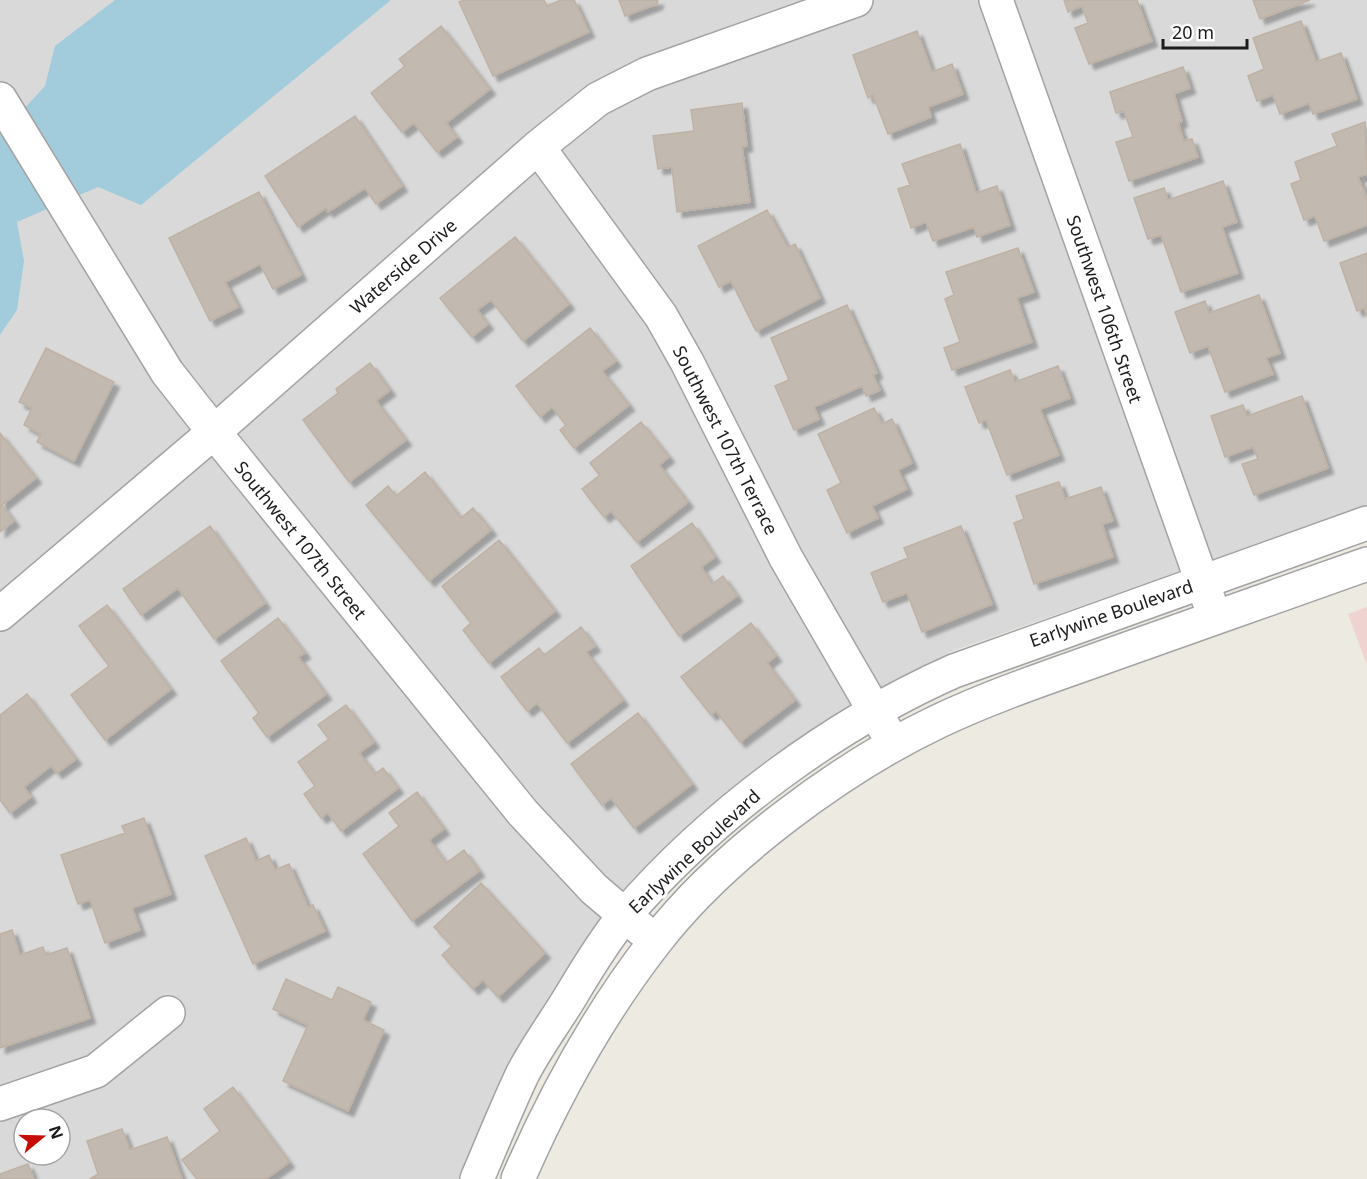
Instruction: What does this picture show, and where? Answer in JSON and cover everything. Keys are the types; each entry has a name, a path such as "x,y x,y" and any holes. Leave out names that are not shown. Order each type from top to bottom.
{"street":[{"name":"Waterside Drive","path":"0,614 213,432 538,147 598,99 623,85 856,0"},
{"name":"Southwest 106th Street","path":"996,0 1215,618"},
{"name":"Southwest 107th Street","path":"0,99 167,372 213,432 523,813 574,868 655,941"},
{"name":"Southwest 107th Terrace","path":"538,147 661,316 687,362 786,558 873,712 894,744"},
{"name":"Earlywine Boulevard","path":"477,1179 523,1073 588,967 625,915 719,822 755,792 873,712 954,671 1367,524"},
{"name":"Earlywine Boulevard","path":"518,1179 542,1123 572,1068 655,941 728,866 808,800 894,744 991,698 1367,564"},
{"path":"0,1104 96,1071 168,1013"}],"shaded area":[{"path":"0,0 1367,0 1367,505 953,651 824,723 699,818 463,1179 0,1179"},
{"path":"1367,607 1367,665 1348,614"}],"water":[{"path":"115,0 391,0 141,205 98,187 17,222 24,261 17,310 0,335 0,135 45,86 55,46"}],"building":[{"path":"464,0 544,0 547,6 561,0 574,0 589,32 493,76 459,2"},
{"path":"619,0 658,0 657,4 625,16"},
{"path":"1064,0 1137,0 1152,41 1089,64 1075,28 1088,23 1082,6 1068,12"},
{"path":"1253,0 1310,0 1260,19"},
{"path":"1301,21 1316,62 1341,53 1357,99 1313,114 1309,103 1280,114 1273,95 1257,101 1248,76 1264,69 1253,38"},
{"path":"441,26 490,89 446,123 457,137 437,152 414,123 402,132 371,93 405,66 399,59"},
{"path":"917,31 932,72 952,64 963,94 928,107 931,117 888,134 873,95 868,98 853,55"},
{"path":"1183,67 1190,88 1174,94 1182,121 1178,123 1184,141 1192,139 1198,157 1129,181 1116,142 1133,137 1124,111 1116,113 1110,92"},
{"path":"742,103 747,146 742,147 750,202 677,212 672,167 658,169 653,136 694,131 691,110"},
{"path":"355,116 402,186 376,204 365,188 328,212 326,208 298,227 265,176"},
{"path":"1365,122 1367,174 1358,177 1367,199 1367,225 1324,241 1315,216 1304,220 1291,184 1301,180 1295,162 1337,146 1332,134"},
{"path":"960,144 976,193 997,186 1010,225 977,237 974,227 933,241 926,222 911,228 898,189 910,185 902,164"},
{"path":"1223,181 1237,222 1222,227 1238,273 1181,292 1161,235 1148,239 1134,198 1164,188 1168,200"},
{"path":"259,192 301,275 273,289 260,264 225,282 238,307 210,321 169,238"},
{"path":"767,210 788,248 795,244 820,298 756,331 731,281 719,287 698,246"},
{"path":"515,237 569,304 523,341 491,300 477,310 488,324 472,337 440,298"},
{"path":"1018,248 1034,292 1017,298 1032,342 952,370 944,348 960,342 945,299 954,295 946,272"},
{"path":"1367,253 1367,316 1364,308 1357,311 1340,263"},
{"path":"1259,295 1280,353 1266,358 1273,374 1225,392 1208,346 1190,353 1175,312 1205,301 1209,313"},
{"path":"847,305 877,373 873,375 880,390 866,396 862,386 814,407 819,419 794,430 775,386 789,380 771,338"},
{"path":"590,328 616,361 602,371 629,405 574,448 560,430 566,425 552,407 540,417 516,386"},
{"path":"46,348 114,382 74,461 37,442 41,434 24,425 32,408 19,402"},
{"path":"370,363 390,390 376,401 406,440 349,482 303,420 338,393 336,389"},
{"path":"1058,366 1070,398 1040,409 1059,455 1007,475 986,420 979,423 965,387 1010,370 1015,382"},
{"path":"1302,396 1328,468 1254,495 1242,464 1258,459 1253,447 1225,457 1211,416 1243,405 1247,416"},
{"path":"874,408 882,424 892,419 912,463 898,470 907,489 872,506 878,518 847,533 827,490 841,483 818,434"},
{"path":"641,422 669,457 659,465 688,502 637,542 611,511 604,517 582,489 600,475 590,463"},
{"path":"0,433 36,478 2,505 14,521 0,532"},
{"path":"425,472 461,518 473,508 491,530 429,581 366,505 388,486 396,496"},
{"path":"1059,482 1065,499 1101,487 1113,521 1102,524 1113,557 1034,584 1014,523 1024,519 1016,496"},
{"path":"692,523 715,557 701,567 712,584 723,576 737,596 679,636 631,566"},
{"path":"210,526 265,603 214,639 178,588 141,615 123,589"},
{"path":"961,526 992,604 922,632 907,593 883,602 871,573 908,558 904,548"},
{"path":"499,540 555,611 489,663 463,630 471,623 442,586"},
{"path":"107,605 171,689 105,740 71,695 109,666 79,626"},
{"path":"278,618 305,653 298,657 326,694 267,737 253,718 259,713 221,661"},
{"path":"751,623 776,656 767,663 795,700 740,742 716,711 711,715 681,677"},
{"path":"581,627 595,646 586,652 623,700 567,743 537,703 527,711 501,677 539,648 544,655"},
{"path":"27,694 76,759 57,773 51,766 24,787 31,797 10,813 0,800 0,715"},
{"path":"346,705 374,742 359,753 375,774 383,768 398,788 341,831 328,813 321,818 304,794 315,786 298,762 329,739 318,725"},
{"path":"638,713 692,784 634,828 611,798 602,805 571,764"},
{"path":"417,792 444,829 429,840 446,863 464,850 479,871 412,921 363,854 399,826 389,813"},
{"path":"144,818 171,894 132,908 140,930 105,943 90,900 78,904 61,855 125,833 122,826"},
{"path":"246,838 256,861 269,855 275,870 289,864 308,907 313,905 325,931 253,964 205,856"},
{"path":"481,883 545,953 498,997 483,980 473,989 442,955 452,946 434,927"},
{"path":"12,930 20,955 43,947 46,955 67,948 90,1018 0,1048 0,934"},
{"path":"286,979 332,1000 338,987 371,1002 363,1020 384,1030 348,1111 283,1081 308,1025 273,1009"},
{"path":"233,1087 289,1162 266,1179 197,1179 182,1160 220,1131 204,1109"},
{"path":"122,1129 130,1150 167,1137 182,1179 90,1179 98,1174 87,1141"},
{"path":"20,1167 29,1167 34,1179 0,1179 0,1174"}]}
